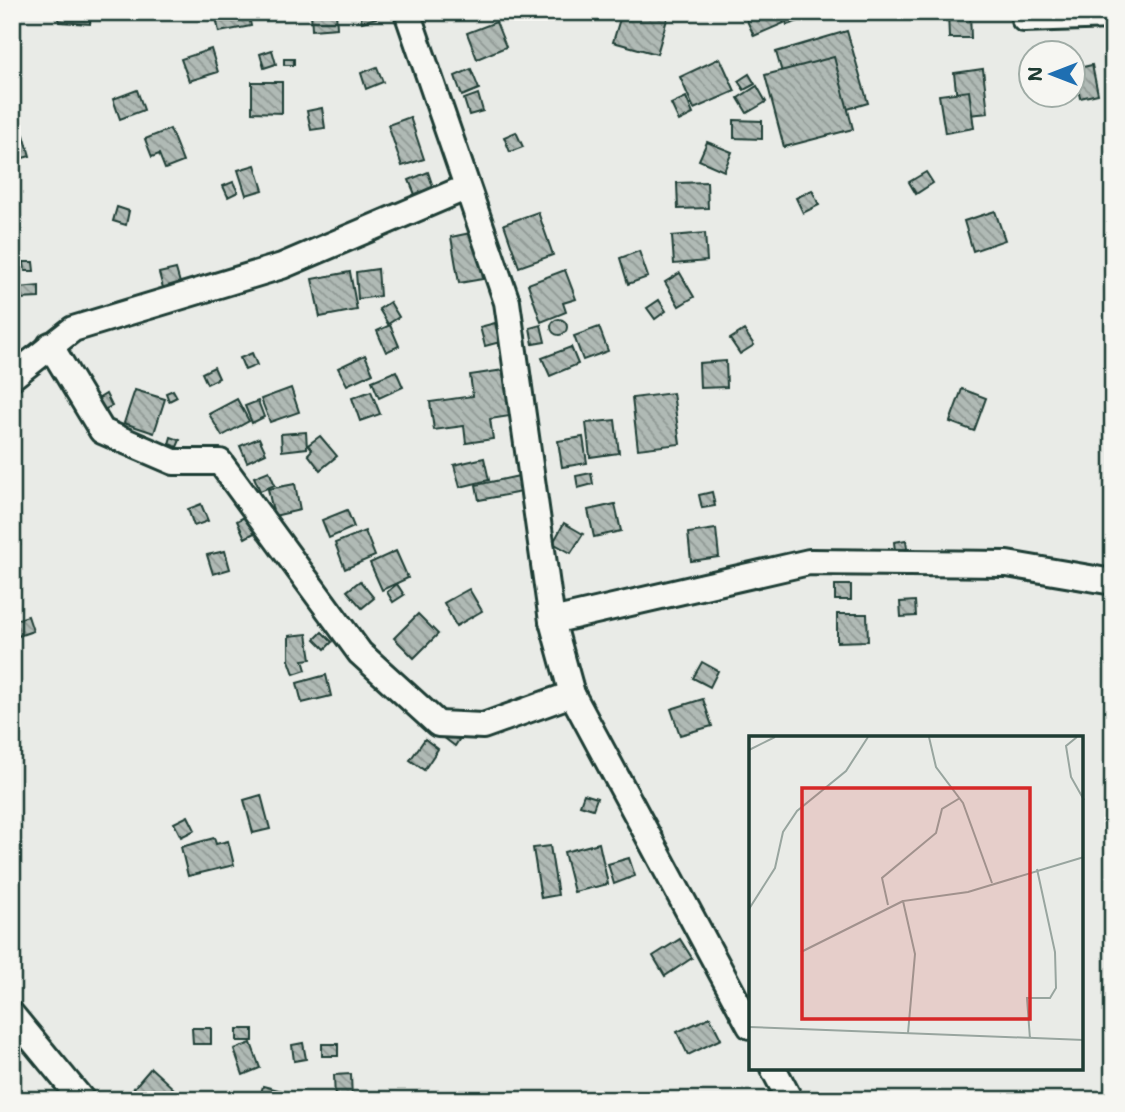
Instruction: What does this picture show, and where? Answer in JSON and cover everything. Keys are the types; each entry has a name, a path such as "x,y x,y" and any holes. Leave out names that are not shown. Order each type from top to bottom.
{"street":[{"path":"407,12 465,188 507,302 552,621 572,694 749,1022"},
{"path":"1025,12 1024,19 1113,16"},
{"path":"12,377 50,345 73,330 282,266 465,188"},
{"path":"50,345 103,431 174,462 220,462 359,653 438,724 483,726 572,694"},
{"path":"552,621 809,562 1007,564 1113,582"},
{"path":"12,1015 82,1100"},
{"path":"775,1070 790,1100"}],"building":[{"path":"59,12 90,12 90,24 59,22"},
{"path":"215,12 248,12 251,26 219,32"},
{"path":"311,12 336,12 337,28 312,30"},
{"path":"360,12 383,12 384,16 362,22"},
{"path":"442,12 458,12 459,14 444,19"},
{"path":"622,12 655,12 668,16 657,54 613,42"},
{"path":"743,12 779,12 784,23 754,36"},
{"path":"783,12 799,12 802,20 787,25"},
{"path":"832,12 846,12 847,16 834,19"},
{"path":"948,12 970,12 971,38 949,38"},
{"path":"496,22 506,47 477,59 467,33"},
{"path":"847,31 868,103 797,124 776,52"},
{"path":"211,49 218,72 189,81 181,59"},
{"path":"272,50 276,64 264,68 260,54"},
{"path":"834,57 853,129 784,147 765,75"},
{"path":"720,58 735,91 694,109 680,77"},
{"path":"284,59 294,59 294,65 284,65"},
{"path":"1092,65 1098,94 1086,97 1086,66"},
{"path":"377,67 383,82 366,89 361,73"},
{"path":"471,69 479,89 462,96 455,76"},
{"path":"983,69 988,113 959,116 954,73"},
{"path":"749,74 755,84 744,90 738,81"},
{"path":"252,82 282,82 282,113 252,112"},
{"path":"757,86 766,102 747,113 738,98"},
{"path":"137,90 144,110 120,119 113,99"},
{"path":"969,91 974,128 945,133 939,95"},
{"path":"478,94 483,111 469,115 464,99"},
{"path":"686,97 693,114 679,121 671,104"},
{"path":"322,108 325,128 311,130 307,111"},
{"path":"410,117 424,159 402,166 388,125"},
{"path":"734,120 762,121 762,139 734,138"},
{"path":"170,129 183,162 165,169 159,154 152,157 145,139"},
{"path":"516,132 523,147 510,152 504,137"},
{"path":"24,135 30,156 12,161 12,138"},
{"path":"707,142 732,152 724,171 699,160"},
{"path":"255,165 263,190 246,195 238,170"},
{"path":"428,172 434,190 416,197 409,180"},
{"path":"926,172 933,183 916,194 909,182"},
{"path":"233,182 238,192 228,197 223,186"},
{"path":"707,182 708,208 678,209 677,183"},
{"path":"812,190 819,205 803,213 796,198"},
{"path":"117,207 129,211 126,225 113,221"},
{"path":"995,211 1005,240 973,251 964,221"},
{"path":"538,212 553,255 519,267 504,224"},
{"path":"475,232 483,279 459,283 451,237"},
{"path":"705,233 707,261 674,264 672,236"},
{"path":"639,251 648,277 628,284 620,258"},
{"path":"24,262 33,262 34,271 25,271"},
{"path":"176,269 182,290 165,295 159,273"},
{"path":"378,269 380,296 358,299 356,272"},
{"path":"565,270 576,299 563,303 566,312 541,322 528,284"},
{"path":"350,272 357,310 320,317 312,279"},
{"path":"680,273 694,297 679,306 665,282"},
{"path":"39,286 39,298 19,299 19,288"},
{"path":"659,300 666,311 655,319 647,308"},
{"path":"390,302 399,317 388,324 379,309"},
{"path":"559,319 567,327 559,335 551,327"},
{"path":"495,323 500,342 485,346 480,327"},
{"path":"390,325 399,346 386,352 377,331"},
{"path":"541,325 545,342 533,344 530,328"},
{"path":"599,327 608,351 583,360 574,336"},
{"path":"744,330 754,345 740,354 730,339"},
{"path":"571,347 578,364 550,376 542,358"},
{"path":"252,353 257,365 245,370 240,358"},
{"path":"365,355 373,373 347,385 338,368"},
{"path":"726,361 727,387 700,388 699,363"},
{"path":"214,367 219,378 207,384 202,373"},
{"path":"504,370 510,416 490,419 493,439 466,443 464,426 434,430 430,402 473,396 470,375"},
{"path":"396,371 403,387 379,398 372,381"},
{"path":"291,388 299,412 270,422 261,399"},
{"path":"962,389 986,398 974,431 950,422"},
{"path":"135,390 165,399 154,433 124,423"},
{"path":"173,390 177,397 169,401 166,393"},
{"path":"371,391 380,414 360,421 352,398"},
{"path":"673,393 680,444 638,449 632,398"},
{"path":"106,394 112,406 102,411 96,400"},
{"path":"237,399 249,421 222,436 209,414"},
{"path":"258,401 264,417 252,423 245,406"},
{"path":"615,420 619,453 590,457 586,423"},
{"path":"306,432 307,448 282,451 281,434"},
{"path":"320,436 337,456 320,470 308,454 312,450 308,445"},
{"path":"171,437 180,440 177,447 169,444"},
{"path":"583,437 587,463 562,467 558,441"},
{"path":"259,438 266,453 247,462 240,446"},
{"path":"484,458 489,480 460,487 454,465"},
{"path":"269,471 275,485 260,491 254,477"},
{"path":"591,473 593,484 578,488 576,476"},
{"path":"519,476 522,492 479,500 476,485"},
{"path":"295,484 300,510 274,516 268,489"},
{"path":"712,492 715,506 702,508 699,495"},
{"path":"201,504 208,521 194,526 188,509"},
{"path":"615,504 621,531 594,537 588,510"},
{"path":"347,510 354,527 329,538 322,520"},
{"path":"248,515 256,532 245,538 237,521"},
{"path":"564,523 583,534 571,553 553,543"},
{"path":"716,529 719,557 691,561 688,533"},
{"path":"15,530 20,545 12,548 12,531"},
{"path":"365,531 375,556 345,569 335,543"},
{"path":"906,540 908,557 896,559 894,542"},
{"path":"225,551 230,569 213,574 207,555"},
{"path":"396,551 408,578 382,590 370,563"},
{"path":"360,581 374,598 362,608 347,591"},
{"path":"397,584 404,595 393,602 387,592"},
{"path":"835,585 851,585 851,600 835,600"},
{"path":"469,589 482,611 456,626 444,603"},
{"path":"915,601 916,616 901,617 900,602"},
{"path":"418,614 438,634 414,658 394,638"},
{"path":"837,614 867,614 868,641 837,642"},
{"path":"28,616 33,631 12,638 12,621"},
{"path":"322,632 332,642 325,649 315,639"},
{"path":"307,634 311,659 303,660 306,670 294,674 289,660 289,636"},
{"path":"702,662 718,671 710,687 693,678"},
{"path":"326,675 331,696 302,703 297,683"},
{"path":"703,699 712,726 680,735 671,709"},
{"path":"450,726 462,735 455,746 443,737"},
{"path":"425,739 438,749 424,770 410,760"},
{"path":"584,794 597,798 593,809 580,805"},
{"path":"261,795 270,829 253,833 244,800"},
{"path":"188,816 195,830 181,837 174,823"},
{"path":"214,838 216,844 228,841 234,865 188,876 181,847"},
{"path":"599,843 608,884 574,892 564,852"},
{"path":"550,846 558,895 541,898 533,848"},
{"path":"629,858 635,876 614,884 608,864"},
{"path":"680,939 692,958 665,976 653,956"},
{"path":"710,1017 721,1039 688,1055 677,1032"},
{"path":"192,1028 211,1028 211,1044 193,1044"},
{"path":"237,1029 253,1029 253,1041 237,1041"},
{"path":"251,1043 260,1068 243,1075 234,1049"},
{"path":"303,1043 306,1059 294,1061 292,1045"},
{"path":"322,1044 338,1044 338,1056 322,1056"},
{"path":"151,1068 174,1089 165,1100 145,1100 133,1089"},
{"path":"351,1074 352,1100 335,1100 334,1075"},
{"path":"263,1086 294,1094 293,1100 259,1100"}]}
